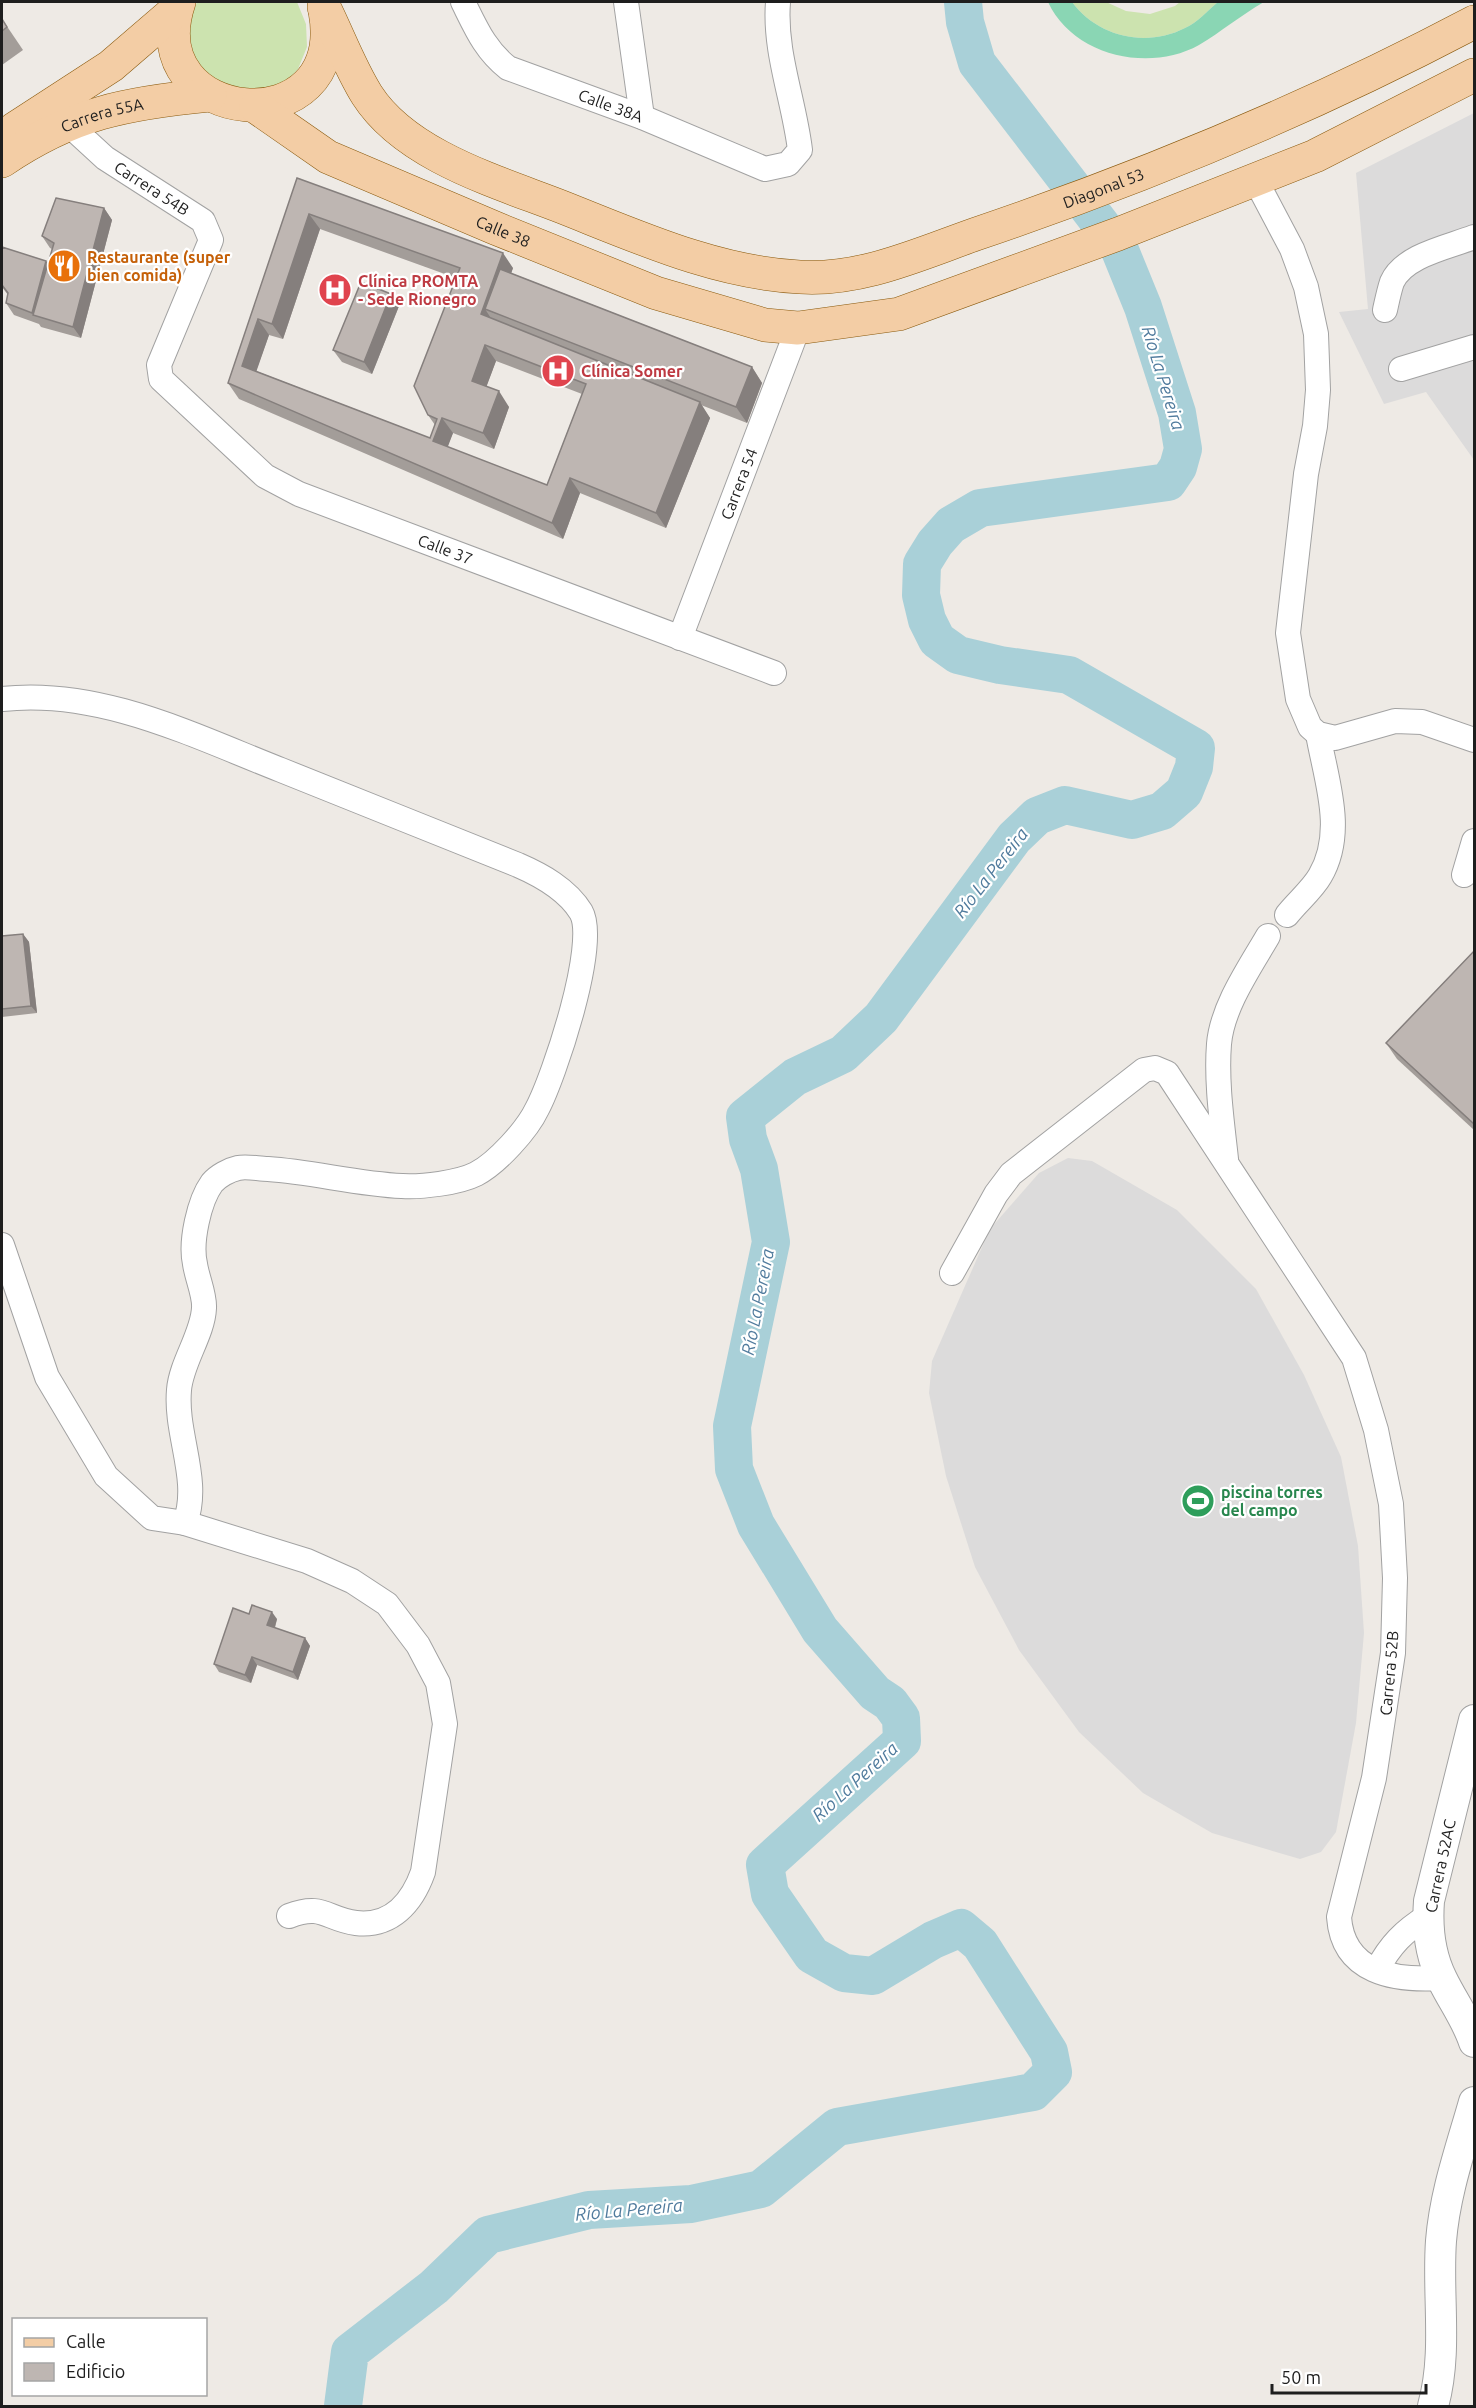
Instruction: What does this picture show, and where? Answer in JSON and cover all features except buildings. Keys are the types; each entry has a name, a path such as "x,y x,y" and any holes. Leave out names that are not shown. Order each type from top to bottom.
{"main road":[{"path":"178,6 174,37 178,55 186,71 210,95 232,105 256,107 275,103 293,94 308,82 319,65 326,46 327,26 323,4"},
{"name":"Diagonal 53","path":"323,4 367,95 399,128 434,153 474,173 623,231 713,262 800,278 864,272 1101,189 1297,110 1474,22"},
{"name":"Carrera 55A","path":"2,137 111,66 178,6"},
{"path":"798,328 899,314 1118,234 1315,156 1474,75"},
{"name":"Carrera 55A","path":"2,161 40,136 68,124 142,102 210,95"},
{"name":"Calle 38","path":"256,107 328,157 656,293 765,326 798,328"}],"street":[{"name":"Calle 38A","path":"463,2 482,41 493,56 508,68 642,117 765,169 788,164 800,150 787,86 777,17 778,2"},
{"path":"626,2 642,117"},
{"name":"Carrera 54B","path":"68,124 105,158 203,221 211,240 159,364"},
{"path":"1255,179 1292,249 1306,287 1316,334 1318,390 1315,426 1306,474 1288,633 1298,699 1310,727 1318,734 1335,738 1395,721 1422,722 1474,740"},
{"path":"1385,310 1392,281 1402,268 1417,259 1474,237"},
{"name":"Carrera 54","path":"681,638 798,328"},
{"path":"1401,369 1474,347"},
{"name":"Calle 37","path":"159,364 161,379 171,389 265,476 299,494 774,673"},
{"path":"2,699 44,697 82,701 160,723 518,865 541,876 558,888 582,913 586,938 562,1052 537,1112 504,1153 475,1174 428,1186 404,1186 294,1171 241,1167 227,1172 213,1182 198,1211 194,1260 204,1308 179,1389 182,1444 192,1488 191,1507 185,1523"},
{"path":"1287,915 1320,877 1330,854 1334,819 1318,734"},
{"path":"1464,875 1474,841"},
{"path":"1227,1165 1221,1109 1219,1042 1234,994 1268,936"},
{"name":"Carrera 52B","path":"952,1273 996,1194 1011,1174 1144,1070 1155,1068 1167,1073 1354,1359 1376,1430 1391,1504 1395,1578 1393,1653 1384,1727 1374,1778 1339,1917 1340,1932 1345,1947 1359,1963 1408,1978 1441,1978"},
{"path":"2,1245 47,1377 106,1476 152,1518 185,1523 307,1561 352,1581 387,1604 418,1645 438,1683 446,1724 423,1872 417,1891 404,1909 382,1922 355,1923 306,1909 289,1916"},
{"name":"Carrera 52AC","path":"1474,1720 1429,1901 1428,1916 1431,1947 1441,1978 1474,2042"},
{"path":"1377,1970 1389,1948 1407,1929 1428,1916"},
{"path":"1433,2406 1441,2340 1441,2242 1445,2197 1474,2102"}],"shaded area":[{"path":"1474,113 1474,460 1426,392 1384,404 1339,312 1368,309 1356,173"},
{"path":"1068,1158 1092,1161 1177,1210 1256,1289 1304,1375 1341,1457 1358,1546 1364,1633 1356,1723 1336,1832 1321,1852 1300,1859 1212,1833 1143,1793 1079,1732 1019,1650 975,1567 946,1476 929,1393 932,1361 990,1229 1039,1173"}],"green space":[{"path":"197,2 297,2 306,24 307,47 298,69 282,86 236,96 197,70 187,25"},
{"path":"1048,2 1072,2 1095,24 1124,36 1139,38 1170,34 1185,28 1218,2 1264,2 1199,45 1158,58 1136,58 1094,47 1075,35 1060,20"},
{"path":"1072,2 1106,2 1126,11 1150,14 1175,6 1180,2 1218,2 1185,28 1170,34 1139,38 1124,36 1095,24"}],"water":[{"name":"piscina torres del campo","path":"1202,1486 1211,1511 1195,1517 1184,1491"}],"waterway":[{"name":"Río La Pereira","path":"343,2406 350,2352 434,2287 488,2235 589,2210 691,2204 761,2189 837,2127 1033,2092 1053,2072 1049,2052 980,1944 961,1928 933,1940 873,1976 844,1973 812,1955 770,1894 765,1865 902,1741 901,1718 890,1703 875,1693 820,1630 756,1525 734,1469 732,1426 771,1242 759,1169 748,1139 745,1117 795,1077 843,1054 881,1018 1014,838 1037,816 1065,805 1132,820 1162,811 1184,792 1194,767 1196,748 1069,675 1000,665 958,655 937,640 927,620 921,595 922,564 935,543 951,525 980,508 1168,482 1178,467 1183,449 1177,413 1143,307 1119,248 977,63 965,22 963,2"}],"place":[{"name":"Restaurante (super bien comida)","path":"64,266"},
{"name":"Clínica PROMTA - Sede Rionegro","path":"335,290"},
{"name":"Clínica Somer","path":"558,371"},
{"name":"piscina torres del campo","path":"1198,1501"}]}
